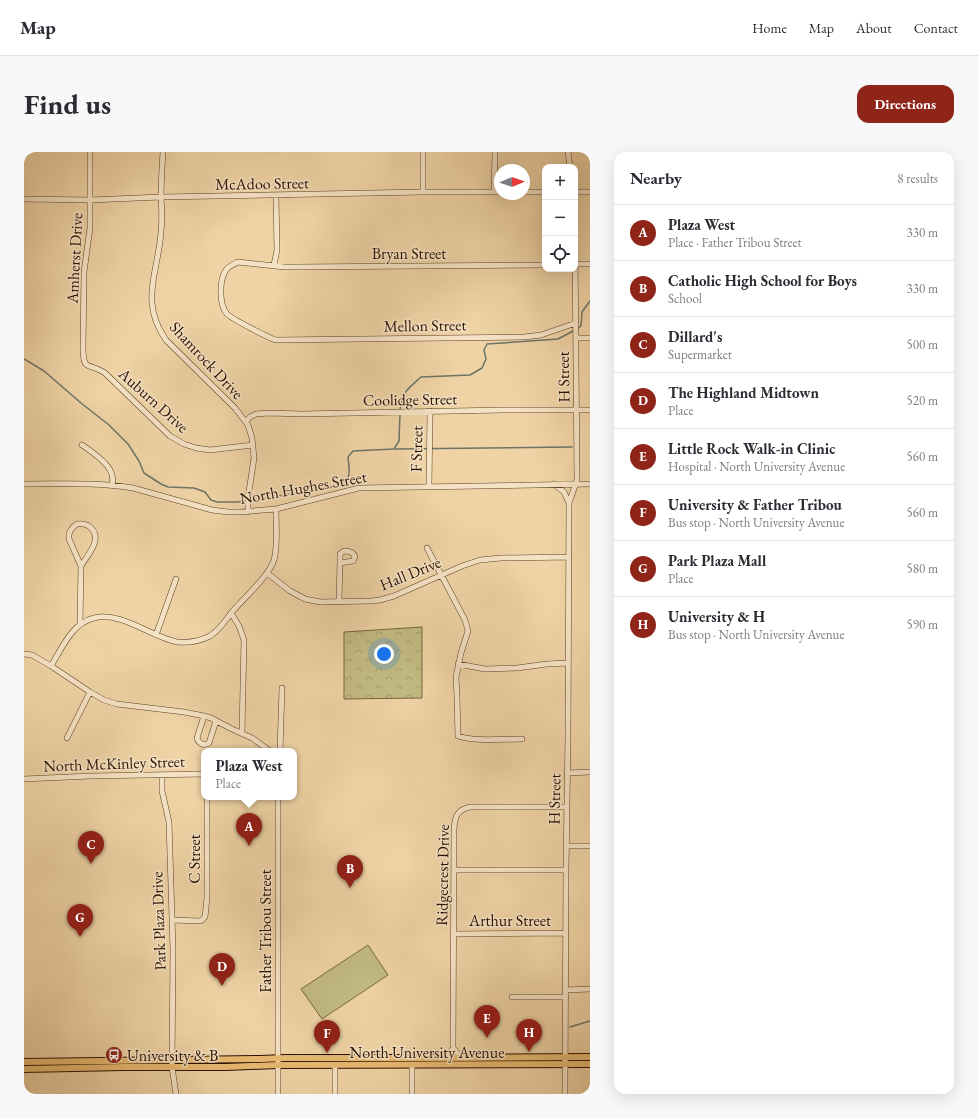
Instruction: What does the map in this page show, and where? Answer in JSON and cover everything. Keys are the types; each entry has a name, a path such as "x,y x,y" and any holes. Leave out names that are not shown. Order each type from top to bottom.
{"main road":[{"name":"North University Avenue","path":"24,1062 172,1060 278,1061 590,1057"},
{"name":"North University Avenue","path":"24,1069 226,1067 278,1061 335,1065 590,1064"}],"street":[{"name":"Amherst Drive","path":"87,365 83,357 84,272 89,239 90,152"},
{"name":"Shamrock Drive","path":"163,152 161,236 151,296 154,319 161,333 171,346 235,408 246,421 251,433 254,458 248,501 248,512"},
{"path":"423,152 423,192"},
{"path":"495,152 495,164"},
{"path":"568,152 570,164"},
{"name":"McAdoo Street","path":"24,199 90,200 423,192 494,192"},
{"path":"530,192 542,192"},
{"path":"578,192 590,192"},
{"path":"274,265 277,250 276,196"},
{"name":"Bryan Street","path":"272,339 235,320 224,310 221,290 222,280 228,268 233,264 242,262 298,267 542,265"},
{"path":"578,264 590,264"},
{"name":"H Street","path":"565,1094 569,504 578,476 575,272"},
{"name":"Mellon Street","path":"272,339 530,336 547,334 576,324"},
{"path":"576,337 590,338"},
{"name":"Auburn Drive","path":"87,365 105,373 170,436 184,444 210,450 253,445"},
{"name":"Coolidge Street","path":"246,421 250,417 259,413 339,414 430,411 590,410"},
{"name":"F Street","path":"429,486 430,411"},
{"path":"82,445 93,452 110,470 113,478 112,485"},
{"name":"North Hughes Street","path":"24,484 112,485 133,488 212,510 248,512 276,508 359,488 590,484"},
{"path":"554,484 564,492 569,504"},
{"path":"51,666 70,635 80,623 92,618 112,617 156,635 176,641 197,641 216,632 267,573 272,565 275,554 276,508"},
{"path":"80,623 81,566 69,536 70,531 74,526 86,524 94,530 96,538 94,545 81,566"},
{"path":"427,548 468,628 456,677 458,696 458,736 463,738 478,739 522,739"},
{"name":"Hall Drive","path":"267,573 290,591 301,597 320,602 371,601 387,599 467,564 480,560 502,558 569,557"},
{"path":"339,601 340,563"},
{"path":"156,635 176,579"},
{"path":"231,613 239,626 244,640 242,733"},
{"path":"24,654 32,655 51,666 98,698 111,703 204,716 252,738 266,748"},
{"path":"458,664 485,669 523,668 547,664 568,663"},
{"path":"280,748 282,688"},
{"path":"67,738 90,692"},
{"path":"204,716 197,738 199,743 204,744 209,742 216,721"},
{"path":"567,773 590,772"},
{"name":"North McKinley Street","path":"24,779 201,774"},
{"name":"Park Plaza Drive","path":"162,775 162,791 169,822 172,920 172,1067"},
{"name":"C Street","path":"172,920 202,920 206,916 207,800"},
{"name":"Father Tribou Street","path":"278,800 278,1094"},
{"name":"Ridgecrest Drive","path":"453,1048 454,823 456,815 462,809 474,807 567,807"},
{"path":"567,846 590,846"},
{"path":"454,870 566,870"},
{"name":"Arthur Street","path":"454,934 566,933"},
{"path":"566,990 590,989"},
{"path":"512,997 566,996"},
{"path":"443,1058 450,1053 453,1048 464,1058"},
{"path":"335,1065 335,1094"},
{"path":"412,1065 412,1094"},
{"path":"172,1067 176,1094"}],"green space":[{"path":"422,627 422,698 344,699 344,632"},
{"path":"368,945 388,975 322,1019 301,989"}],"waterway":[{"path":"578,328 581,326 582,312 590,301"},
{"path":"400,410 401,403 407,390 421,377 470,375 482,368 486,359 484,350 487,344 558,339 575,330"},
{"path":"24,359 44,371 109,425 128,444 139,461 144,473 161,484 168,487 194,488 205,492 211,500 217,502 246,501"},
{"path":"250,501 338,486 348,477 348,457 353,451 394,449 399,441 400,414"},
{"path":"394,449 572,447"},
{"path":"570,1027 590,1021"}],"place":[{"name":"Plaza West","path":"249,846"},
{"name":"Dillard's","path":"91,864"},
{"name":"Catholic High School for Boys","path":"350,888"},
{"name":"Park Plaza Mall","path":"80,937"},
{"name":"The Highland Midtown","path":"222,986"},
{"name":"Little Rock Walk-in Clinic","path":"487,1038"},
{"name":"University & H","path":"529,1052"},
{"name":"University & Father Tribou","path":"327,1053"},
{"name":"University & B","path":"114,1055"}]}
